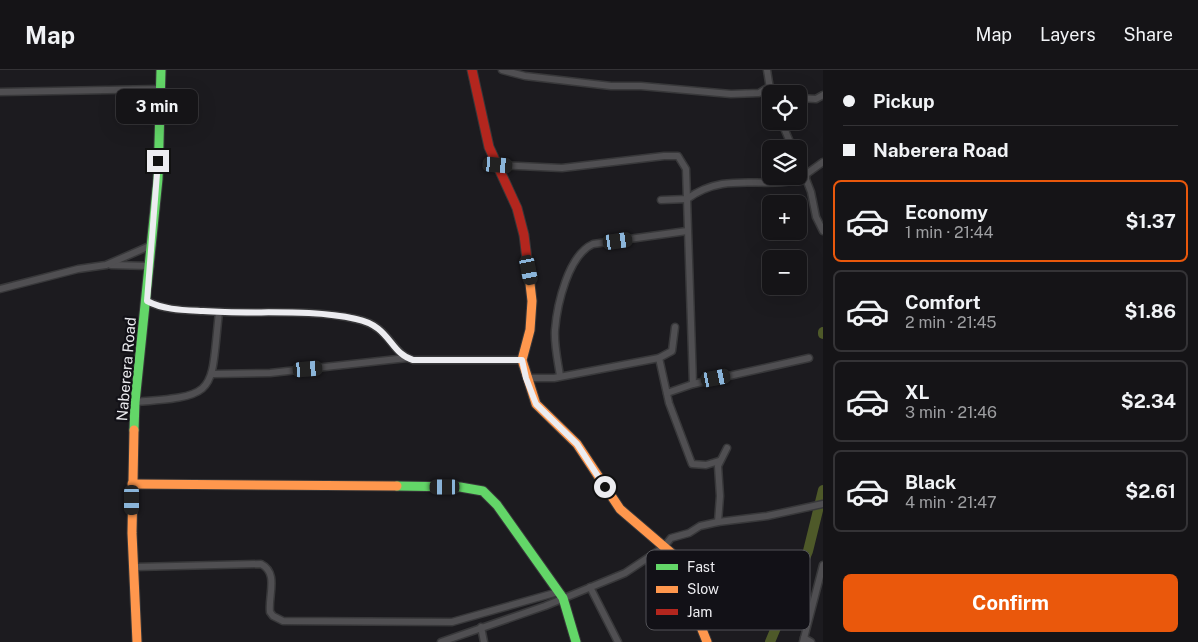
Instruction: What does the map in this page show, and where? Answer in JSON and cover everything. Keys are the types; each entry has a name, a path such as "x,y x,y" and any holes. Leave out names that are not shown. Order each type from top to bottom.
{"street":[{"name":"Naberera Road","path":"136,642 132,484 134,402 147,301 158,179 161,70"},
{"path":"472,70 488,141 519,216 531,282 532,319 522,360 526,378 536,404 577,444 620,509 667,550"},
{"path":"502,70 525,76 610,86 641,86 731,94 759,93 762,91"},
{"path":"767,70 769,85"},
{"path":"0,92 161,89"},
{"path":"807,98 820,99 823,95"},
{"path":"498,165 542,169 570,168 675,156 680,158 686,169 687,231 691,276 693,384"},
{"path":"807,175 823,162"},
{"path":"807,179 823,231"},
{"path":"662,200 687,199 723,183 762,182"},
{"path":"560,376 555,334 557,317 565,279 584,249 593,244 687,231"},
{"path":"106,265 152,245"},
{"path":"0,289 78,269 106,265 150,266"},
{"path":"147,301 163,308 219,312 316,312 367,321 379,327 407,358"},
{"path":"134,402 194,395 206,387 213,374 219,312"},
{"path":"526,378 560,376 659,358 672,351 675,327"},
{"path":"213,374 270,373 407,358 421,360 522,360"},
{"path":"659,358 677,426 692,464 706,465 719,461"},
{"path":"667,393 693,384 809,358"},
{"path":"718,522 720,509 719,461 727,448"},
{"path":"132,484 460,487 482,491 497,505 560,595 576,642"},
{"path":"660,550 675,536 689,533 700,526 767,516 823,504"},
{"path":"135,567 261,564 267,567 271,576 270,612 273,616 283,621 452,622 590,587 625,573 646,559"},
{"path":"810,616 823,565"},
{"path":"590,587 618,642"},
{"path":"441,642 560,595"},
{"path":"481,627 484,642"},
{"path":"702,630 707,642"},
{"path":"804,640 811,642"}],"waterway":[{"path":"808,550 823,490"},
{"path":"770,642 775,630"}],"traffic: fast":[{"path":"134,430 135,402 158,179 161,70"},
{"path":"397,486 460,487 483,491 497,505 563,598 576,642"}],"traffic: slow":[{"path":"529,275 532,301 530,330 522,360 536,404 577,444 620,509 668,550"},
{"path":"134,430 132,533 137,642"},
{"path":"132,484 397,486"},
{"path":"702,630 707,642"}],"traffic: jam":[{"path":"472,70 489,147 517,208 524,235 529,275"}],"route":[{"path":"158,161 147,301 160,307 182,310 248,314 316,312 354,318 375,324 400,352 413,360 522,360 526,378 536,404 554,419 577,444 605,487"}]}
